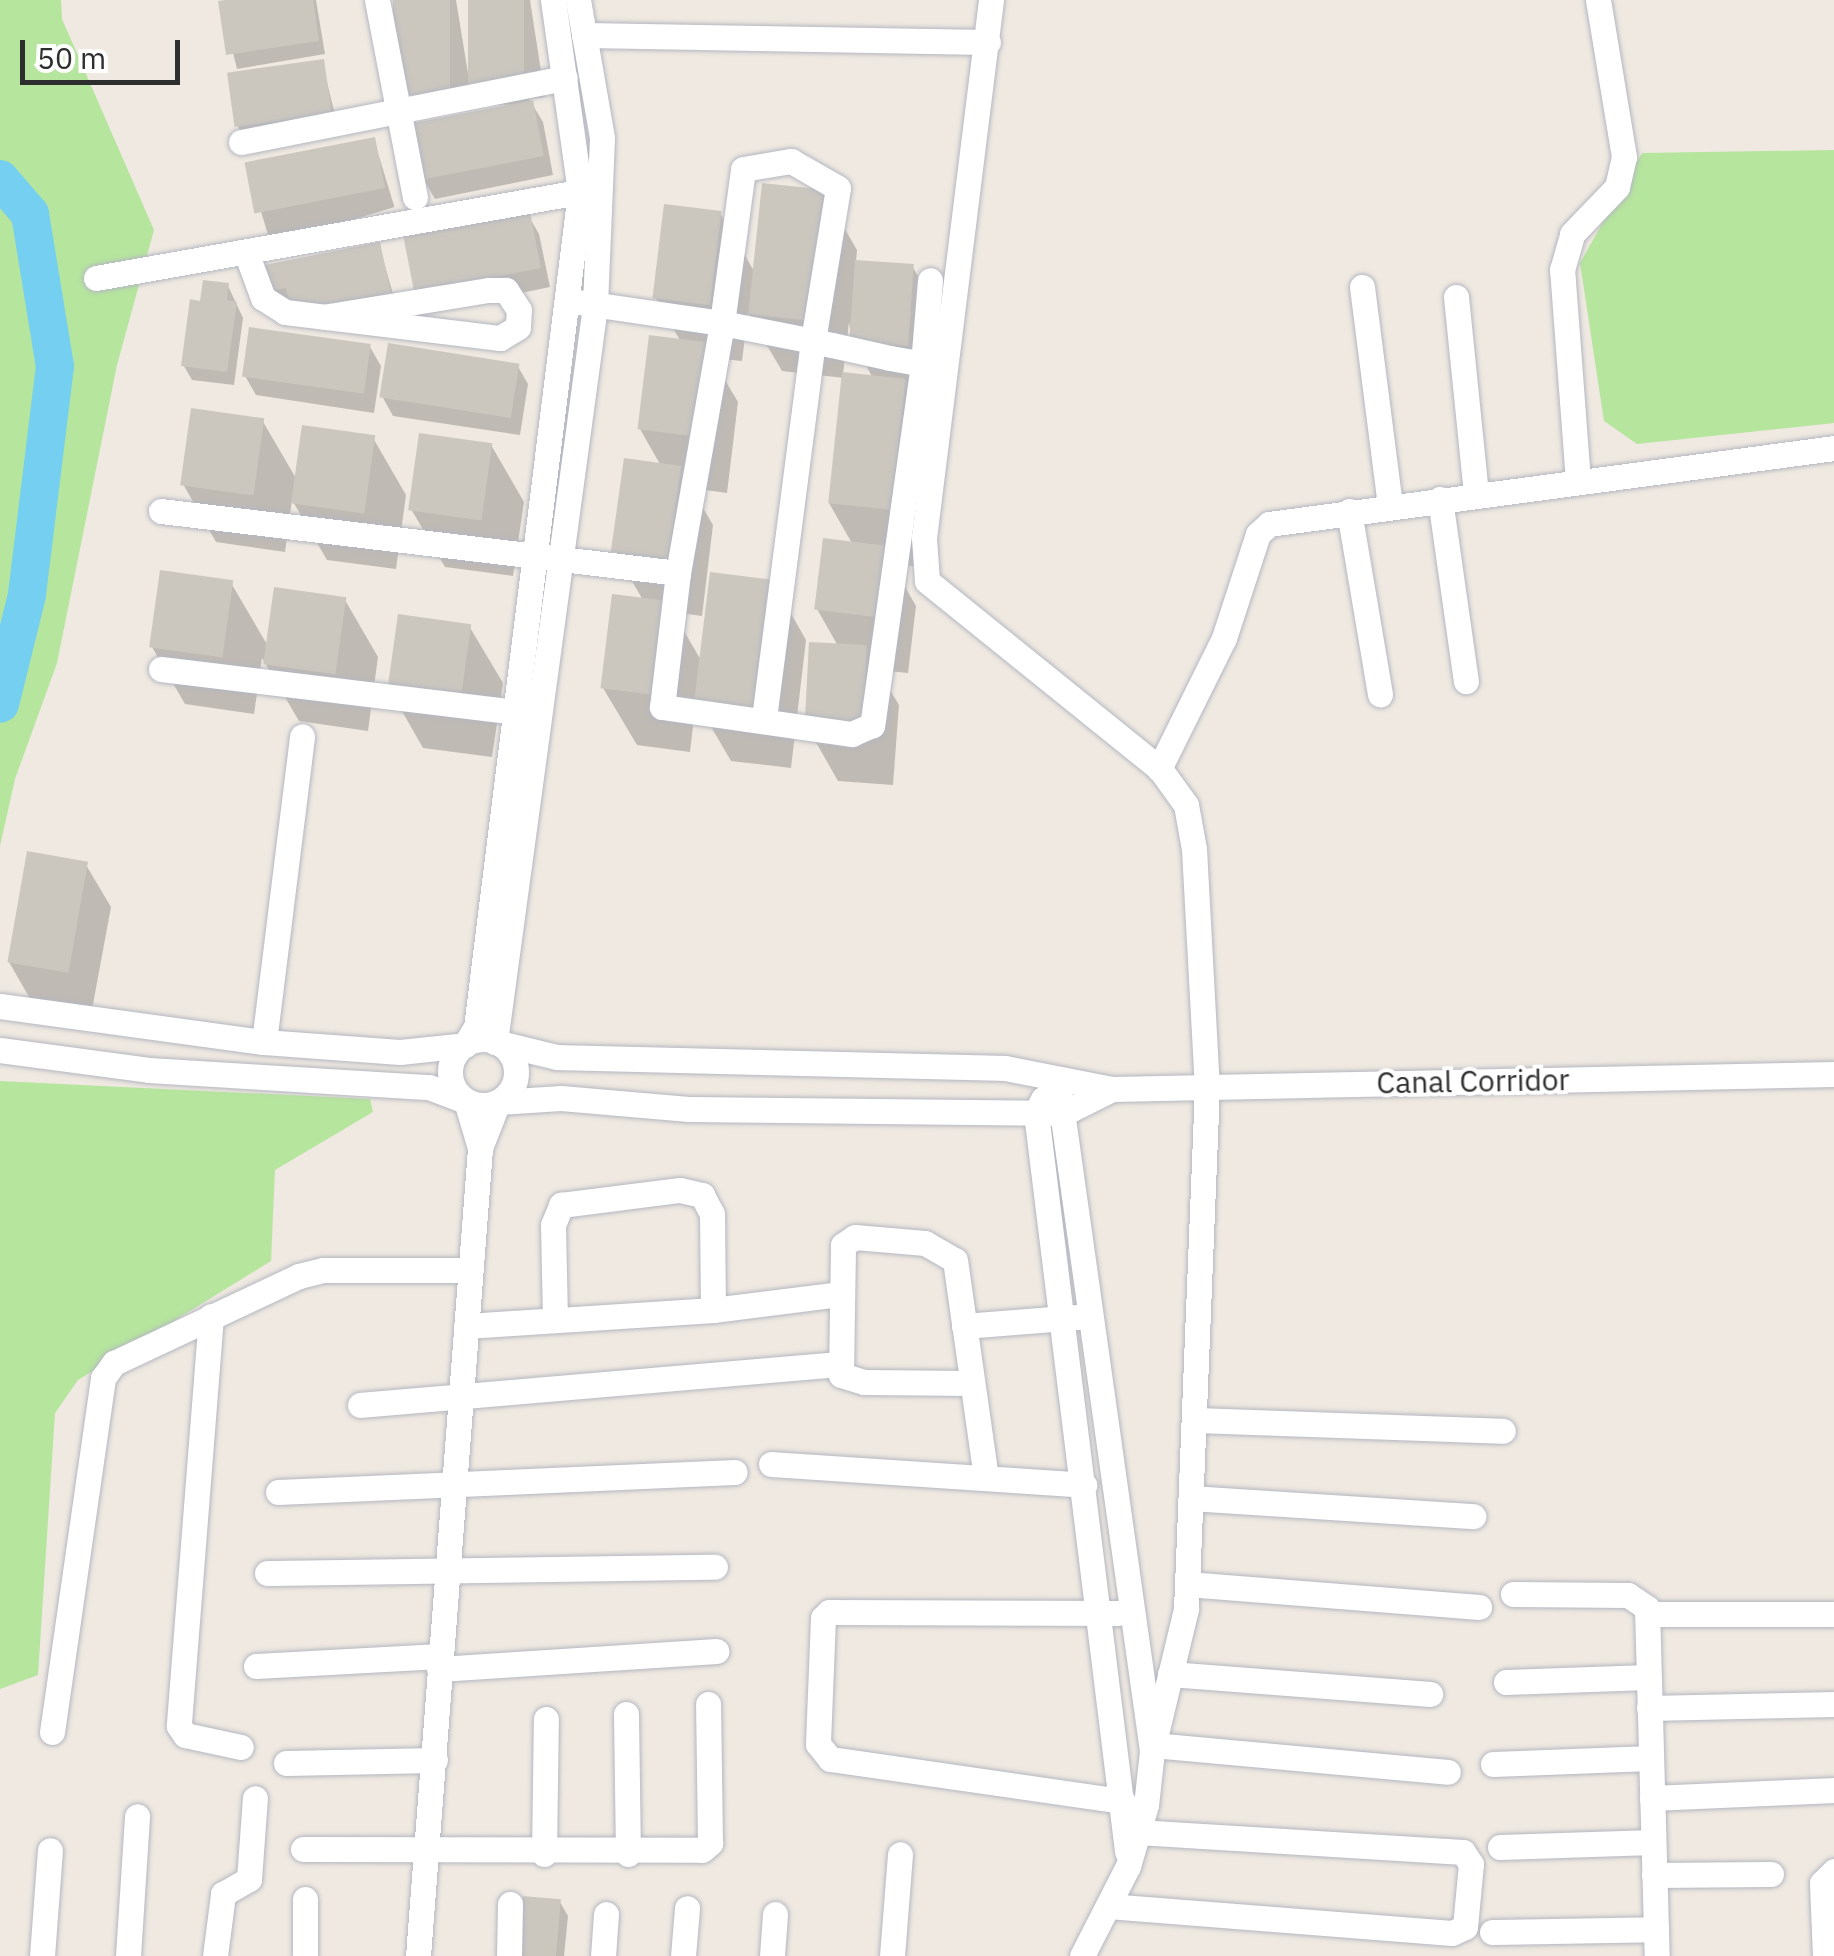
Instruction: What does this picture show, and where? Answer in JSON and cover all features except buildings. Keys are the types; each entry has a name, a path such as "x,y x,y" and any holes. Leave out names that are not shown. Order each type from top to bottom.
{"street":[{"path":"377,0 415,197"},
{"path":"553,0 587,177"},
{"path":"495,1042 547,560 583,304 587,177 584,36 578,0"},
{"path":"991,0 924,538 927,581 1159,768 1186,806 1194,849 1207,1087 1187,1584 1138,1832 1128,1866 1082,1956"},
{"path":"1578,482 1562,270 1572,234 1617,187 1624,157 1598,0"},
{"path":"584,36 988,42"},
{"path":"240,142 565,78"},
{"path":"764,720 813,342 838,188 791,161 743,169 722,323 678,573 662,706 852,734 872,725 923,364 930,280"},
{"path":"96,278 248,254 587,177"},
{"path":"248,254 271,308 324,317 500,338 518,327 520,310 514,296 488,290 324,317"},
{"path":"1362,287 1390,506"},
{"path":"1456,297 1476,494"},
{"path":"583,304 722,323 923,364"},
{"path":"1159,768 1238,608 1258,534 1269,524 1834,448"},
{"path":"1440,500 1466,681"},
{"path":"1350,511 1380,694"},
{"path":"161,512 678,573"},
{"path":"480,1148 466,1100 450,1072 484,996 515,712 547,560"},
{"path":"162,669 515,712"},
{"path":"264,1042 302,736"},
{"path":"0,1006 264,1042 400,1052 495,1042 556,1057 1005,1068 1112,1090"},
{"path":"418,1956 430,1853 440,1662 480,1148 498,1102 516,1075 511,1055 495,1042"},
{"path":"0,1050 149,1070 398,1081 466,1100 561,1098 689,1109 1064,1113 1112,1090"},
{"name":"Canal Corridor","path":"1112,1090 1834,1074"},
{"path":"1055,1078 1036,1112 1101,1614 1128,1866"},
{"path":"1055,1078 1064,1113 1094,1314 1152,1748"},
{"path":"556,1320 553,1225 562,1205 680,1190 702,1195 712,1214 712,1310"},
{"path":"972,1383 848,1380 838,1364 843,1245 855,1237 926,1243 955,1260 986,1478"},
{"path":"52,1732 103,1378 114,1363 212,1316 323,1270 470,1270"},
{"path":"466,1326 712,1310 839,1294"},
{"path":"964,1326 1094,1314"},
{"path":"212,1316 179,1726 185,1735 241,1747"},
{"path":"360,1404 838,1364"},
{"path":"1194,1420 1502,1431"},
{"path":"771,1464 1084,1485"},
{"path":"278,1492 735,1472"},
{"path":"1190,1498 1473,1516"},
{"path":"267,1574 715,1567"},
{"path":"1187,1584 1478,1607"},
{"path":"1513,1594 1628,1594 1639,1598 1647,1614 1657,1956"},
{"path":"1123,1802 830,1758 818,1744 823,1618 829,1612 1133,1612"},
{"path":"1647,1614 1834,1614"},
{"path":"256,1666 716,1650"},
{"path":"1170,1674 1430,1694"},
{"path":"1506,1682 1648,1676"},
{"path":"303,1849 688,1854 710,1843 708,1704"},
{"path":"1649,1708 1834,1704"},
{"path":"626,1714 628,1854"},
{"path":"544,1854 546,1719"},
{"path":"1152,1748 1448,1772"},
{"path":"1493,1764 1651,1758"},
{"path":"286,1763 435,1760"},
{"path":"1652,1798 1834,1790"},
{"path":"215,1956 223,1894 249,1879 255,1798"},
{"path":"128,1956 136,1816"},
{"path":"1108,1906 1452,1933 1466,1928 1471,1864 1463,1852 1138,1832"},
{"path":"1500,1847 1653,1842"},
{"path":"42,1956 50,1850"},
{"path":"892,1956 900,1854"},
{"path":"1825,1956 1822,1882 1834,1872"},
{"path":"1654,1875 1771,1874"},
{"path":"304,1956 306,1899"},
{"path":"509,1956 510,1904"},
{"path":"683,1956 687,1908"},
{"path":"603,1956 606,1914"},
{"path":"772,1956 775,1914"},
{"path":"1492,1932 1656,1929"}],"green space":[{"path":"0,0 61,0 62,19 154,230 117,365 57,663 15,779 0,846"},
{"path":"1834,150 1834,423 1637,444 1604,421 1580,263 1642,153"},
{"path":"0,1081 370,1099 373,1112 275,1170 271,1261 78,1380 55,1413 38,1675 0,1689"}],"waterway":[{"path":"0,179 30,214 55,366 27,595 0,704"}]}
